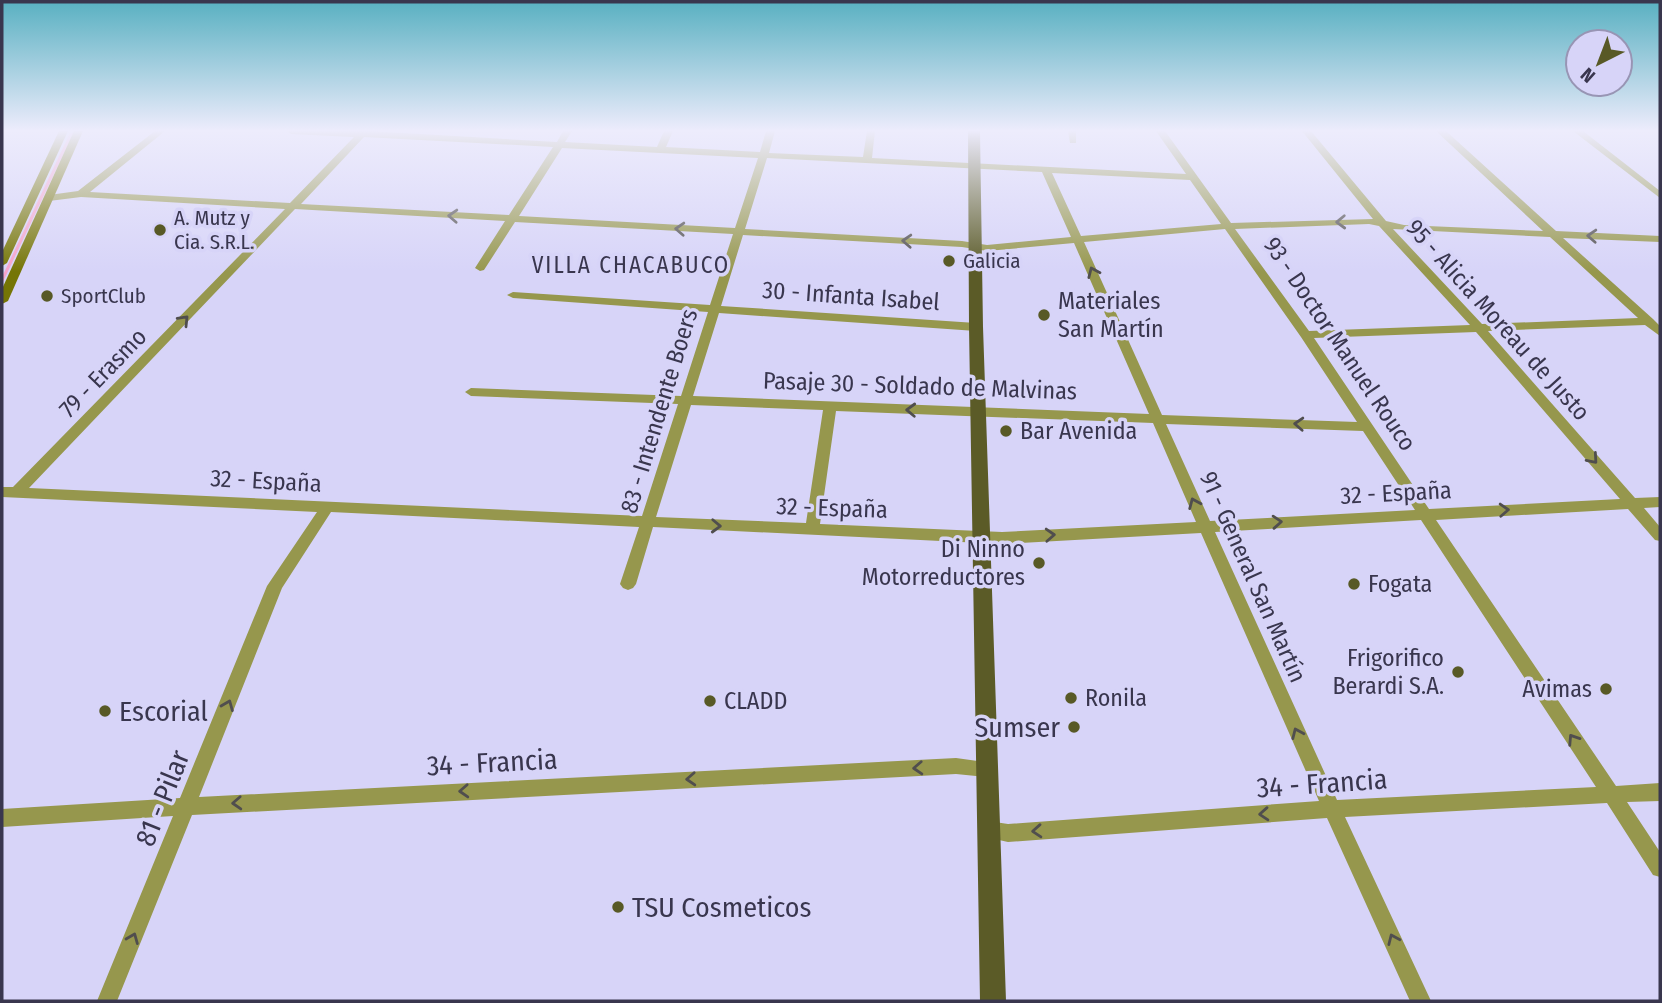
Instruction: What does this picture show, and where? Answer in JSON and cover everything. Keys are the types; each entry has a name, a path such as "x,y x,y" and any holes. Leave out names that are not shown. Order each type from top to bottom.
{"main road":[{"path":"2,263 42,178"},
{"path":"2,300 58,178"},
{"path":"975,178 976,327 993,1001"}],"street":[{"path":"81,194 102,178"},
{"name":"79 - Erasmo","path":"17,492 320,178"},
{"path":"480,268 538,178"},
{"name":"83 - Intendente Boers","path":"628,584 757,178"},
{"name":"91 - General San Martín","path":"1050,178 1332,809 1421,1001"},
{"name":"93 - Doctor Manuel Rouco","path":"1191,178 1230,226 1306,335 1660,868"},
{"name":"95 - Alicia Moreau de Justo","path":"1345,178 1660,536"},
{"path":"1491,178 1660,332"},
{"path":"1638,178 1660,195"},
{"path":"49,198 81,194 992,248 1230,226 1369,221 1404,228 1660,239"},
{"name":"30 - Infanta Isabel","path":"513,295 976,327"},
{"path":"1306,335 1648,321"},
{"name":"Pasaje 30 - Soldado de Malvinas","path":"471,393 685,399 1367,427"},
{"path":"812,529 830,407"},
{"name":"32 - España","path":"2,492 982,537 1660,502"},
{"name":"81 - Pilar","path":"107,1001 275,586 328,506"},
{"name":"34 - Francia","path":"2,818 956,766 986,769"},
{"name":"34 - Francia","path":"988,830 1008,833 1332,809 1660,792"}],"shaded area":[{"path":"49,178 52,178 2,284 2,277"}],"place":[{"name":"A. Mutz y Cia. S.R.L.","path":"160,230"},
{"name":"Galicia","path":"949,261"},
{"name":"SportClub","path":"47,296"},
{"name":"Materiales San Martín","path":"1044,315"},
{"name":"Bar Avenida","path":"1006,431"},
{"name":"Di Ninno Motorreductores","path":"1039,563"},
{"name":"Fogata","path":"1354,584"},
{"name":"Frigorifico Berardi S.A.","path":"1458,672"},
{"name":"Avimas","path":"1606,689"},
{"name":"Ronila","path":"1071,698"},
{"name":"CLADD","path":"710,701"},
{"name":"Escorial","path":"105,711"},
{"name":"Sumser","path":"1074,727"},
{"name":"TSU Cosmeticos","path":"618,907"}],"district":[{"name":"VILLA CHACABUCO","path":"631,265"}]}
